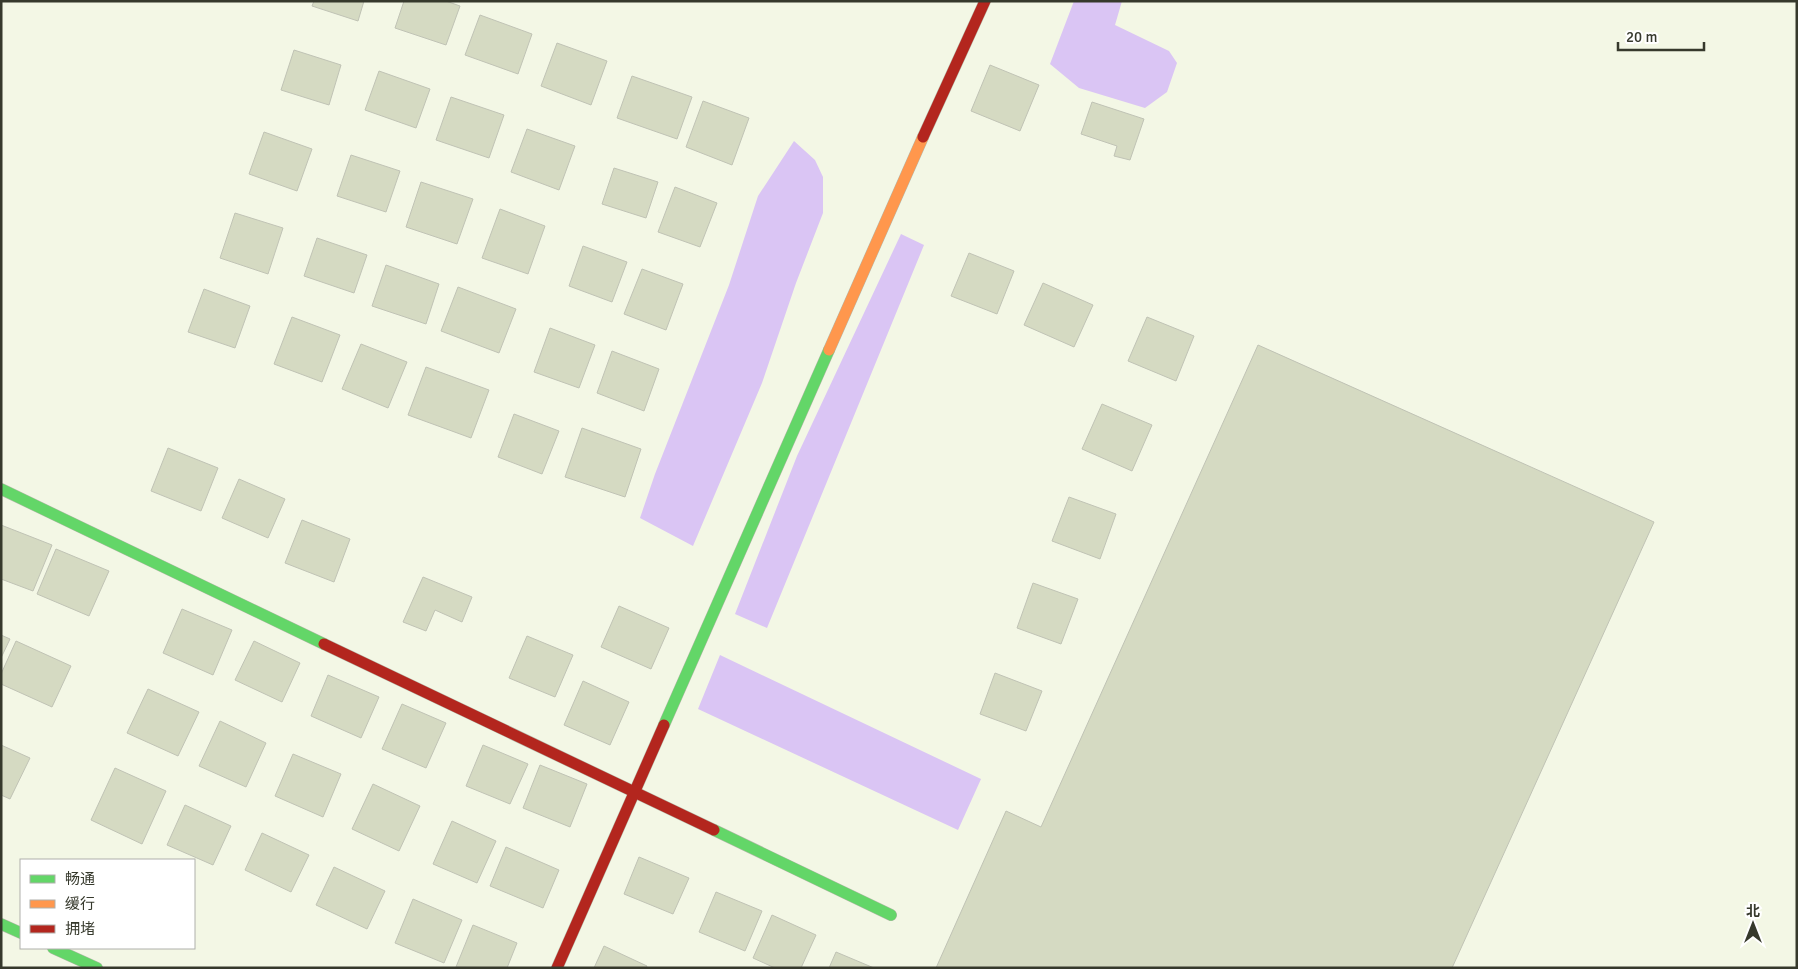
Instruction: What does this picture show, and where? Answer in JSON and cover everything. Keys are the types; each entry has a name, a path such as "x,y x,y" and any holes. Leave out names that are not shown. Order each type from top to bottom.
{"street":[{"path":"557,968 898,192 985,1"},
{"path":"1,489 891,915"},
{"path":"1,924 20,933"},
{"path":"55,949 97,968"}],"shaded area":[{"path":"1074,1 1122,1 1115,25 1169,51 1177,63 1167,92 1145,108 1079,88 1050,64"},
{"path":"794,141 815,160 823,177 823,213 796,283 762,383 693,546 640,518 655,474 729,285 758,196"},
{"path":"901,234 924,245 767,628 735,614 797,456"},
{"path":"720,655 981,779 958,830 698,709"}],"building":[{"path":"314,1 364,1 358,21 312,6"},
{"path":"404,1 446,1 460,6 446,45 395,28"},
{"path":"480,15 532,34 518,74 465,55"},
{"path":"557,43 607,61 591,105 541,86"},
{"path":"294,50 341,65 329,105 281,90"},
{"path":"990,65 1039,85 1020,131 971,111"},
{"path":"379,71 430,89 416,128 365,110"},
{"path":"632,76 692,97 677,139 617,118"},
{"path":"451,97 504,115 489,158 436,140"},
{"path":"703,101 749,118 732,165 686,147"},
{"path":"1092,102 1144,119 1130,160 1114,156 1117,146 1081,134"},
{"path":"527,129 575,146 559,190 511,172"},
{"path":"264,132 312,149 297,191 249,174"},
{"path":"351,155 400,171 386,212 337,196"},
{"path":"614,168 658,182 646,218 602,204"},
{"path":"421,182 473,199 457,244 406,227"},
{"path":"675,187 717,203 700,247 658,232"},
{"path":"500,209 545,226 528,274 482,258"},
{"path":"235,213 283,228 268,274 220,258"},
{"path":"317,238 367,255 354,293 304,276"},
{"path":"583,246 627,262 612,302 569,286"},
{"path":"969,253 1014,271 997,314 951,296"},
{"path":"386,265 439,284 426,324 372,306"},
{"path":"642,269 683,284 666,330 624,314"},
{"path":"1043,283 1093,305 1074,347 1024,325"},
{"path":"458,287 516,309 499,353 441,331"},
{"path":"204,289 250,306 235,348 188,332"},
{"path":"292,317 340,335 322,382 274,364"},
{"path":"1147,317 1194,336 1176,381 1128,361"},
{"path":"550,328 595,345 579,388 534,372"},
{"path":"361,344 407,362 388,408 342,389"},
{"path":"1258,345 1654,522 1452,968 936,968 1006,811 1041,827"},
{"path":"612,351 659,369 644,411 597,393"},
{"path":"426,367 489,390 471,438 408,415"},
{"path":"1102,404 1152,425 1132,471 1082,449"},
{"path":"514,414 559,431 542,474 498,457"},
{"path":"582,428 641,449 625,497 565,477"},
{"path":"168,448 218,468 201,511 151,491"},
{"path":"239,479 285,499 268,538 222,518"},
{"path":"1069,497 1116,514 1100,559 1052,541"},
{"path":"302,520 350,539 334,582 285,563"},
{"path":"1,525 52,545 33,591 1,579"},
{"path":"56,549 109,571 89,616 37,594"},
{"path":"423,577 472,597 462,622 435,610 426,631 403,622"},
{"path":"1033,583 1078,599 1061,644 1017,628"},
{"path":"619,606 669,628 651,669 601,647"},
{"path":"182,609 232,630 213,675 163,653"},
{"path":"1,635 10,639 1,658"},
{"path":"527,636 573,655 555,697 509,678"},
{"path":"16,641 71,666 52,707 1,684 1,674"},
{"path":"254,641 300,663 282,702 235,680"},
{"path":"995,673 1042,691 1026,731 980,714"},
{"path":"328,675 379,697 361,738 311,716"},
{"path":"583,681 629,702 610,745 564,725"},
{"path":"148,689 199,712 178,756 127,733"},
{"path":"402,704 446,723 426,768 382,749"},
{"path":"220,721 266,743 246,787 199,766"},
{"path":"1,745 30,758 10,799 1,795"},
{"path":"483,745 528,764 510,804 466,786"},
{"path":"293,754 341,774 323,817 275,796"},
{"path":"540,765 587,784 570,827 523,808"},
{"path":"115,768 166,791 142,844 91,820"},
{"path":"373,784 420,806 399,851 352,829"},
{"path":"185,805 231,826 213,865 167,845"},
{"path":"452,821 496,841 477,883 433,864"},
{"path":"262,833 309,855 291,892 245,870"},
{"path":"506,847 559,870 543,908 490,886"},
{"path":"639,857 689,878 673,914 624,894"},
{"path":"334,867 385,891 367,929 316,905"},
{"path":"716,892 762,911 745,951 699,932"},
{"path":"413,899 462,920 444,963 395,943"},
{"path":"772,915 816,935 801,968 775,968 753,958"},
{"path":"473,925 517,943 507,968 456,967"},
{"path":"604,946 647,966 646,968 594,968"},
{"path":"836,952 874,968 829,968"}],"traffic: fast":[{"path":"664,725 829,350"},
{"path":"1,489 324,644"},
{"path":"714,830 891,915"},
{"path":"1,924 20,933"},
{"path":"55,949 97,968"}],"traffic: slow":[{"path":"829,350 923,137"}],"traffic: jam":[{"path":"923,137 985,1"},
{"path":"324,644 714,830"},
{"path":"557,968 664,725"}]}
